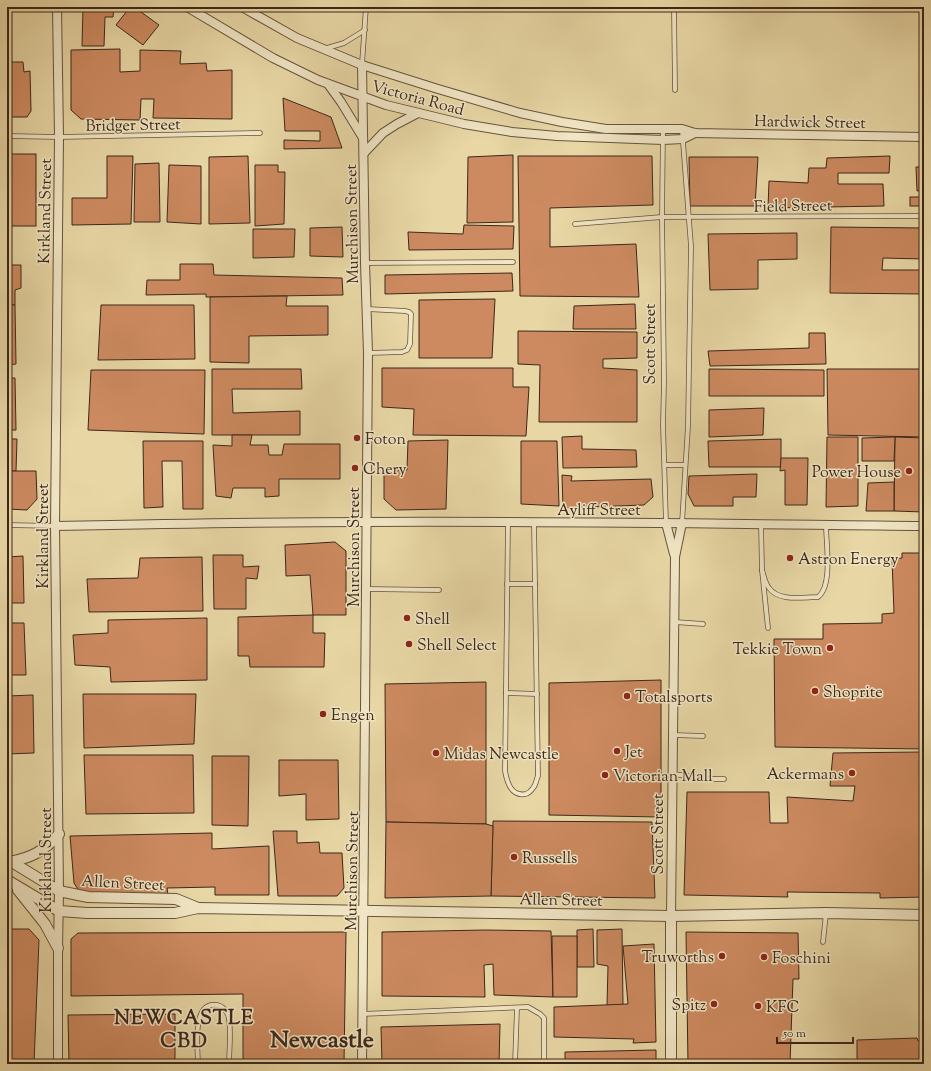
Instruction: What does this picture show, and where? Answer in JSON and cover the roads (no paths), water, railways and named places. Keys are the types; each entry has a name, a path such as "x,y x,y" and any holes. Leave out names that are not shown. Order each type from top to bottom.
{"street":[{"name":"Kirkland Street","path":"57,7 59,137 55,526 60,911 58,948 58,1064"},
{"name":"Victoria Road","path":"187,7 273,58 328,84 363,98 386,105 464,124 512,132 557,136 663,140"},
{"name":"Hardwick Street","path":"242,7 297,38 362,65 512,111 562,122 606,129 663,129 682,130 695,133 924,137"},
{"name":"Murchison Street","path":"362,65 368,353 362,1064"},
{"path":"328,84 364,139"},
{"path":"364,152 383,133 418,113"},
{"name":"Hardwick Street","path":"663,140 683,139 695,133"},
{"name":"Ayliff Street","path":"55,526 274,522 682,522 761,525 924,526"},
{"name":"Scott Street","path":"671,1064 672,774 675,557 682,522"},
{"name":"Scott Street","path":"666,523 675,557"},
{"path":"9,861 32,856 49,846 59,834"},
{"name":"Allen Street","path":"9,861 59,891 88,898 176,899 198,908"},
{"path":"10,882 45,924 58,948"},
{"name":"Allen Street","path":"10,882 60,911 87,913 175,913 198,908 671,916 826,913 924,915"}],"lane":[{"name":"Murchison Street","path":"362,65 366,7"},
{"path":"674,7 675,90"},
{"path":"324,49 344,43 365,30"},
{"name":"Scott Street","path":"663,129 663,425 666,523"},
{"name":"Scott Street","path":"682,130 691,246 688,426 682,522"},
{"name":"Bridger Street","path":"7,136 59,137 260,133"},
{"name":"Field Street","path":"575,224 662,217 924,216"},
{"path":"365,263 513,262"},
{"path":"366,309 405,311 411,314 410,344 407,350 402,352 368,353"},
{"path":"665,465 685,465"},
{"path":"508,523 505,771 507,782 512,790 517,794 529,793 534,788 538,776 534,523"},
{"path":"7,525 55,526"},
{"path":"761,525 762,570 768,628"},
{"path":"762,570 768,585 773,592 786,597 818,597 825,588 827,579 826,525"},
{"path":"507,584 535,584"},
{"path":"367,589 439,590"},
{"path":"675,622 703,624"},
{"path":"506,693 537,694"},
{"path":"673,735 703,736"},
{"path":"672,774 724,780"},
{"path":"823,942 826,913"},
{"path":"198,1064 198,1022 200,1014 206,1006 211,1005 223,1008 227,1013 229,1020 229,1064"},
{"path":"362,1014 528,1007 544,1018 544,1064"},
{"path":"515,1064 517,1008"}],"place":[{"name":"Foton","path":"357,438"},
{"name":"Chery","path":"355,468"},
{"name":"Power House","path":"909,471"},
{"name":"Astron Energy","path":"790,558"},
{"name":"Shell","path":"407,618"},
{"name":"Shell Select","path":"409,644"},
{"name":"Tekkie Town","path":"830,648"},
{"name":"Shoprite","path":"815,691"},
{"name":"Totalsports","path":"627,696"},
{"name":"Engen","path":"323,714"},
{"name":"Jet","path":"617,751"},
{"name":"Midas Newcastle","path":"436,753"},
{"name":"Ackermans","path":"852,773"},
{"name":"Victorian Mall","path":"605,775"},
{"name":"Russells","path":"514,857"},
{"name":"Truworths","path":"722,956"},
{"name":"Foschini","path":"764,957"},
{"name":"Spitz","path":"714,1004"},
{"name":"KFC","path":"758,1006"}],"district":[{"name":"NEWCASTLE CBD","path":"184,1028"},
{"name":"Newcastle","path":"322,1039"}]}
